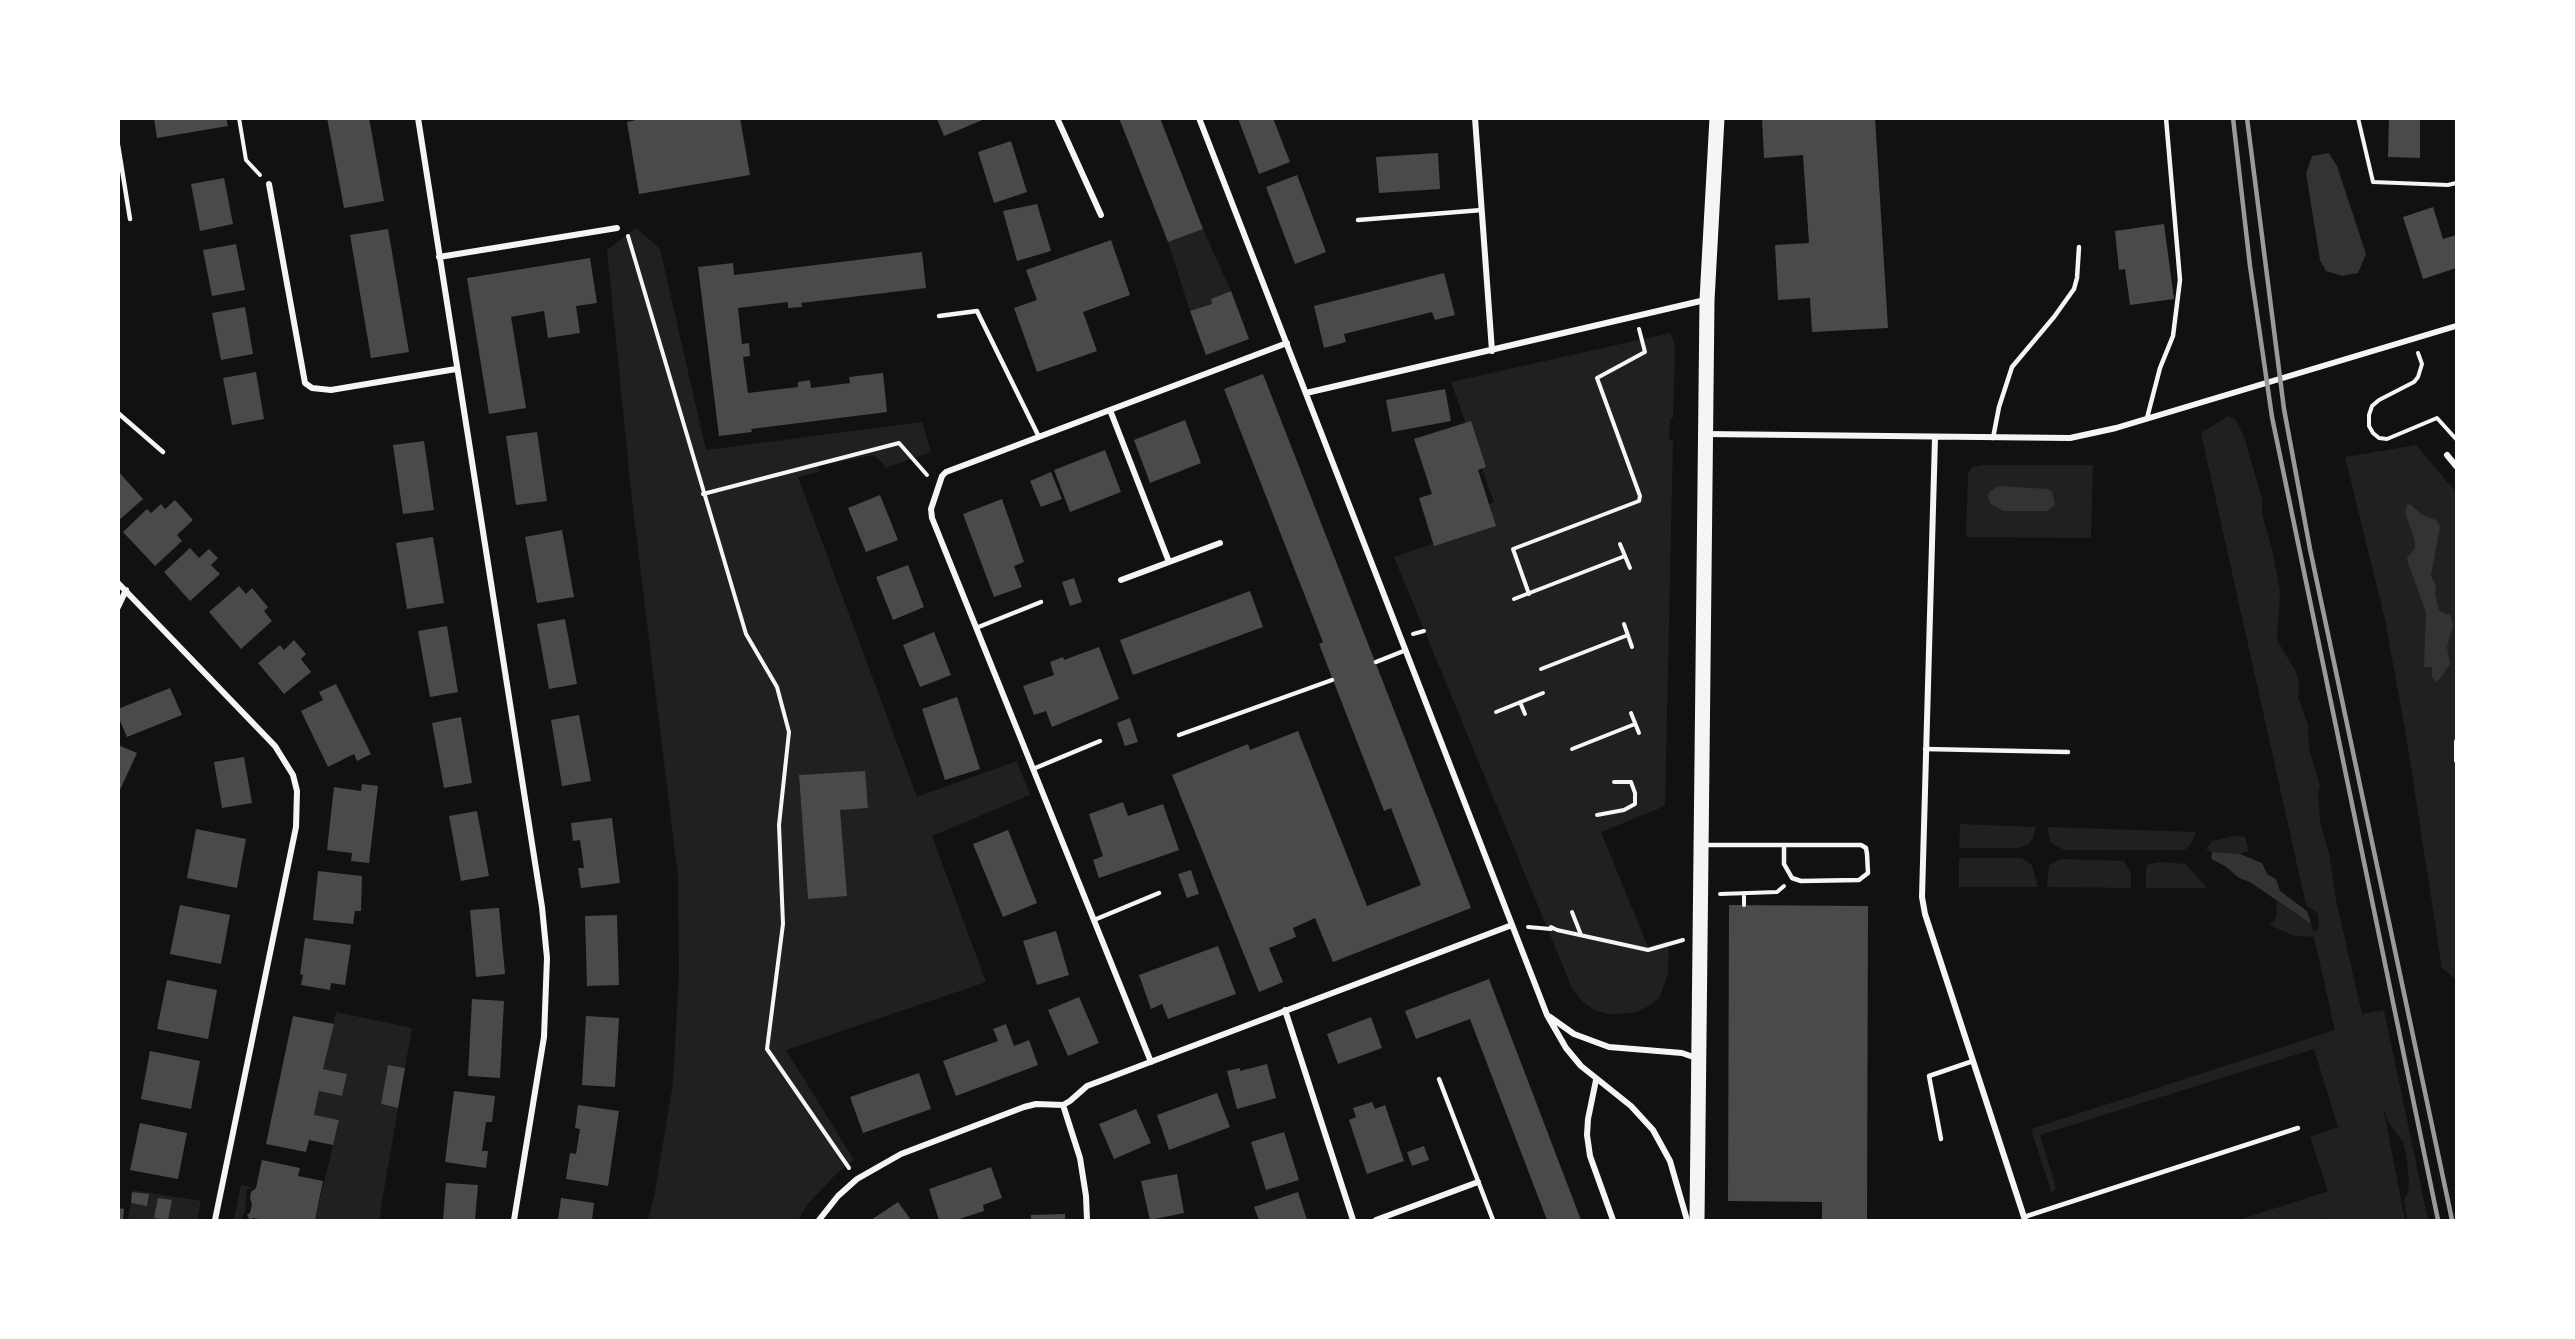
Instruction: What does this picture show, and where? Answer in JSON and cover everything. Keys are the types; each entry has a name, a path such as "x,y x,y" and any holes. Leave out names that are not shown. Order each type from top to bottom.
{"main road":[{"path":"1697,1221 1707,300 1717,118"}],"street":[{"path":"418,118 538,879 547,958 544,1037 514,1221"},
{"path":"1057,118 1101,215"},
{"path":"1199,118 1547,1016 1566,1048 1596,1080 1631,1106 1653,1130 1670,1161 1687,1221"},
{"path":"1475,118 1492,351"},
{"path":"269,184 305,383 312,388 331,390 456,369"},
{"path":"439,257 617,228"},
{"path":"1306,393 1707,300"},
{"path":"1705,434 2070,438 2147,418 2457,326"},
{"path":"1150,1062 932,518 931,509 938,486 946,472 1287,343"},
{"path":"1110,410 1168,562"},
{"path":"1935,438 1922,897 1925,914 2024,1219"},
{"path":"2447,455 2457,466"},
{"path":"1121,580 1220,543"},
{"path":"118,583 275,746 293,775 297,791 296,827 215,1221"},
{"path":"118,608 126,590"},
{"path":"819,1221 838,1196 857,1179 901,1154 1024,1107 1036,1104 1063,1105 1087,1086 1512,926"},
{"path":"1285,1010 1353,1221"},
{"path":"1547,1016 1589,1041 1609,1047 1682,1053 1699,1059"},
{"path":"1596,1080 1587,1119 1587,1135 1590,1156 1613,1221"},
{"path":"1063,1105 1080,1158 1087,1221"},
{"path":"1376,1221 1478,1182"}],"lane":[{"path":"2147,418 2160,368 2174,336 2180,280 2166,118"},
{"path":"118,145 130,219"},
{"path":"1358,220 1482,210"},
{"path":"1993,438 1999,407 2012,367 2074,289 2079,247"},
{"path":"939,316 977,311 1039,437"},
{"path":"118,413 163,452"},
{"path":"976,628 1041,602"},
{"path":"1376,662 1406,651"},
{"path":"1179,735 1332,680"},
{"path":"1033,769 1100,741"},
{"path":"1925,749 2068,752"},
{"path":"1701,845 1856,845 1866,848 1868,873 1859,880 1801,881 1792,878 1784,864 1784,845"},
{"path":"1094,920 1159,893"},
{"path":"1941,1139 1929,1076 1973,1061"},
{"path":"1439,1079 1492,1221"},
{"path":"2024,1219 2298,1128"}],"path":[{"path":"239,118 246,160 269,184"},
{"path":"2358,118 2373,182 2448,185 2457,183"},
{"path":"617,228 625,226 746,634 777,687 789,732 778,825 783,924 767,1048 857,1179"},
{"path":"1529,594 1513,549 1639,501 1640,496 1597,378 1645,352 1636,316"},
{"path":"2411,339 2422,364 2421,372 2414,382 2372,406 2369,426 2379,438 2387,439 2438,418 2457,439"},
{"path":"703,494 898,443 938,486"},
{"path":"1620,544 1630,568"},
{"path":"1514,600 1625,556"},
{"path":"1624,624 1632,647"},
{"path":"1541,669 1628,635"},
{"path":"1496,712 1543,693"},
{"path":"1520,702 1525,714"},
{"path":"1631,713 1639,733"},
{"path":"1572,749 1635,724"},
{"path":"2457,741 2457,761"},
{"path":"1597,815 1624,810 1635,804 1635,793 1630,782 1614,782"},
{"path":"1701,894 1777,892 1792,878"},
{"path":"1744,893 1744,905"},
{"path":"1572,912 1581,935"},
{"path":"1512,926 1551,929 1551,927 1648,950 1701,934"}],"shaded area":[{"path":"2329,153 2337,166 2366,254 2358,273 2342,276 2326,271 2320,260 2306,173 2312,156"},
{"path":"636,228 660,249 706,450 922,422 931,452 885,468 884,464 874,455 818,466 819,472 798,477 917,797 1017,761 1030,795 932,836 986,982 786,1050 854,1160 838,1172 808,1204 798,1220 648,1220 673,1083 679,971 678,877 632,500 607,250"},
{"path":"1203,229 1231,291 1211,299 1212,304 1190,311 1168,242"},
{"path":"1670,333 1675,350 1673,418 1670,419 1669,439 1673,440 1665,806 1601,832 1648,947 1669,940 1668,974 1659,998 1649,1006 1634,1013 1608,1014 1594,1010 1582,1001 1572,988 1394,557 1494,523 1488,505 1494,502 1451,382"},
{"path":"2228,416 2236,420 2244,437 2262,498 2262,514 2273,553 2280,592 2277,640 2296,672 2299,684 2298,697 2308,725 2309,749 2320,786 2318,793 2320,821 2329,853 2336,900 2362,1014 2384,1010 2428,1220 2407,1219 2404,1200 2408,1193 2409,1180 2406,1154 2403,1142 2389,1123 2383,1107 2405,1220 2329,1220 2328,1218 2321,1220 2239,1220 2328,1191 2310,1137 2338,1127 2314,1049 2040,1135 2056,1188 2052,1194 2031,1129 2335,1030 2314,937 2295,936 2269,925 2274,922 2277,912 2276,901 2311,924 2313,931 2319,929 2318,914 2306,905 2201,433"},
{"path":"2416,445 2456,492 2456,980 2442,968 2406,735 2385,620 2345,457"},
{"path":"1982,465 2093,465 2091,538 1966,537 1968,474 1972,467"},
{"path":"1999,486 2048,489 2052,492 2055,505 2047,511 2003,511 1990,503 1988,497 1989,492"},
{"path":"2410,504 2422,515 2436,520 2440,526 2431,576 2436,585 2435,595 2439,610 2450,614 2453,625 2447,647 2450,664 2437,682 2432,677 2432,667 2424,667 2426,612 2407,558 2415,548 2415,541 2405,512 2407,505"},
{"path":"1960,824 2036,827 2028,845 2019,848 1959,848"},
{"path":"2047,827 2196,832 2190,846 2184,850 2064,850 2051,843"},
{"path":"2234,836 2245,837 2249,851 2240,854 2212,852 2206,849 2212,841"},
{"path":"2212,852 2240,854 2262,863 2267,874 2276,879 2280,891 2307,911 2311,924 2250,882 2239,878 2225,866 2213,860"},
{"path":"1959,858 2021,858 2032,865 2038,887 1959,887"},
{"path":"2060,859 2124,861 2131,872 2131,888 2047,887 2049,865"},
{"path":"2160,862 2186,864 2207,888 2146,888 2146,867 2149,864"},
{"path":"336,1012 412,1028 405,1068 388,1065 381,1104 398,1108 379,1220 315,1220 339,1120 314,1115 319,1091 342,1096 346,1074 323,1069"},
{"path":"241,1185 254,1188 247,1189 245,1211 241,1220 234,1219"},
{"path":"133,1190 201,1201 197,1220 128,1220 131,1203 147,1205 148,1194 132,1192"}],"building":[{"path":"154,118 226,118 228,126 157,138"},
{"path":"327,118 369,118 384,201 344,208"},
{"path":"645,118 740,118 750,175 639,194 627,122"},
{"path":"1119,118 1160,118 1203,229 1168,242"},
{"path":"1238,118 1273,118 1290,162 1259,174"},
{"path":"1762,118 1875,118 1888,328 1812,332 1810,298 1778,300 1775,245 1809,243 1803,155 1764,158"},
{"path":"2389,118 2420,118 2420,158 2388,157"},
{"path":"937,119 985,119 944,136"},
{"path":"1011,141 1027,192 994,203 978,152"},
{"path":"1438,153 1440,189 1379,193 1376,157"},
{"path":"1297,175 1326,252 1295,264 1266,187"},
{"path":"224,178 233,224 200,231 191,184"},
{"path":"1037,204 1051,251 1017,261 1003,211"},
{"path":"2433,207 2443,239 2456,235 2456,268 2423,279 2403,217"},
{"path":"2164,224 2174,299 2130,305 2125,269 2119,270 2115,231"},
{"path":"388,229 409,352 371,358 350,235"},
{"path":"1111,240 1130,295 1083,312 1097,351 1037,372 1014,308 1037,300 1026,270"},
{"path":"236,244 245,290 212,296 203,250"},
{"path":"922,252 926,288 801,303 802,307 788,308 788,302 738,308 742,344 749,343 750,356 743,357 748,393 798,387 798,382 810,380 811,388 850,383 849,377 883,373 887,412 751,429 752,432 719,436 698,267 733,263 734,275"},
{"path":"590,258 597,303 576,306 580,333 548,338 544,311 511,317 526,408 489,414 467,278"},
{"path":"1444,273 1455,315 1435,320 1432,312 1344,334 1346,342 1324,348 1314,306"},
{"path":"1231,291 1249,339 1206,355 1190,311 1212,304 1211,299"},
{"path":"245,307 253,354 221,360 212,313"},
{"path":"256,372 264,419 232,425 223,378"},
{"path":"1263,374 1471,908 1333,962 1315,918 1293,928 1296,937 1269,948 1283,982 1259,992 1172,775 1248,744 1250,750 1298,731 1367,906 1421,885 1391,808 1384,811 1319,644 1323,642 1224,389"},
{"path":"1445,389 1451,421 1392,432 1386,400"},
{"path":"1185,420 1201,463 1150,483 1134,440"},
{"path":"1471,421 1486,467 1478,470 1496,526 1434,546 1419,498 1432,494 1414,439"},
{"path":"537,432 547,501 516,505 506,436"},
{"path":"424,441 434,510 403,514 393,445"},
{"path":"1105,450 1121,492 1070,512 1054,470"},
{"path":"118,471 143,499 118,521"},
{"path":"1051,472 1062,499 1041,507 1030,481"},
{"path":"880,495 898,540 866,552 848,508"},
{"path":"1002,499 1024,562 1014,566 1022,587 994,597 963,514"},
{"path":"175,500 193,520 177,535 182,541 155,566 123,532 147,509 151,513 161,504 165,509"},
{"path":"562,530 574,597 537,603 525,537"},
{"path":"433,537 444,603 407,609 396,543"},
{"path":"190,548 199,558 209,549 218,558 211,565 220,574 190,601 164,572"},
{"path":"908,565 924,607 893,620 876,577"},
{"path":"1074,578 1082,602 1070,606 1062,582"},
{"path":"239,586 246,594 252,588 268,607 264,611 272,621 241,649 209,612"},
{"path":"1250,591 1263,627 1133,675 1120,640"},
{"path":"565,619 577,684 549,689 537,624"},
{"path":"447,626 458,692 430,697 418,631"},
{"path":"934,632 951,675 920,687 903,645"},
{"path":"294,640 306,654 301,659 311,672 284,694 258,663 280,645 284,650"},
{"path":"1099,647 1119,699 1052,727 1046,711 1034,715 1023,686 1054,675 1050,662 1063,657 1064,660"},
{"path":"336,684 371,754 357,761 354,754 328,767 301,711 323,700 319,692"},
{"path":"170,688 182,715 127,737 118,716 118,709"},
{"path":"957,697 980,769 945,780 922,709"},
{"path":"579,715 591,781 562,786 551,720"},
{"path":"461,717 472,783 444,788 432,723"},
{"path":"1130,718 1138,742 1125,746 1117,723"},
{"path":"118,745 137,753 118,794"},
{"path":"244,757 252,803 222,808 214,762"},
{"path":"865,771 868,808 840,810 847,896 808,899 799,775"},
{"path":"362,784 378,786 369,863 351,861 352,853 327,850 334,787 361,791"},
{"path":"1123,802 1128,816 1163,804 1179,850 1099,878 1093,860 1103,856 1089,814"},
{"path":"477,811 489,876 461,881 449,816"},
{"path":"612,818 620,883 581,888 578,868 584,868 580,840 573,841 571,823"},
{"path":"196,829 246,839 237,888 187,878"},
{"path":"1008,830 1037,903 1003,917 973,844"},
{"path":"1191,870 1199,894 1187,898 1178,874"},
{"path":"318,871 362,876 361,911 355,911 353,924 313,920"},
{"path":"180,905 230,915 221,964 170,954"},
{"path":"1729,905 1868,906 1867,1220 1822,1220 1822,1202 1728,1201"},
{"path":"499,908 505,974 476,977 470,910"},
{"path":"617,915 619,985 587,986 585,916"},
{"path":"1056,931 1069,975 1037,985 1023,941"},
{"path":"305,938 351,945 345,985 331,983 330,990 301,985 303,975 300,974"},
{"path":"1218,946 1236,994 1168,1019 1162,1004 1151,1009 1139,975"},
{"path":"1489,979 1581,1220 1547,1220 1470,1019 1416,1039 1405,1011"},
{"path":"167,980 217,990 208,1039 157,1029"},
{"path":"1079,997 1099,1043 1068,1056 1048,1010"},
{"path":"472,999 504,1001 500,1078 468,1076"},
{"path":"293,1016 334,1024 323,1069 347,1074 342,1096 319,1091 314,1115 339,1120 333,1145 309,1140 306,1152 266,1144"},
{"path":"586,1016 619,1018 615,1087 582,1085"},
{"path":"1371,1017 1382,1048 1338,1064 1327,1034"},
{"path":"1006,1024 1014,1046 1029,1040 1038,1065 956,1096 943,1061 998,1041 993,1029"},
{"path":"150,1051 200,1061 191,1109 141,1099"},
{"path":"1267,1064 1276,1098 1237,1109 1227,1071 1240,1068 1240,1071"},
{"path":"388,1065 405,1068 398,1108 381,1104"},
{"path":"919,1073 931,1109 863,1133 850,1097"},
{"path":"454,1091 495,1096 492,1122 486,1122 482,1151 488,1151 486,1168 445,1162"},
{"path":"1217,1093 1230,1127 1169,1150 1157,1115"},
{"path":"1372,1102 1375,1109 1385,1105 1404,1161 1367,1174 1349,1120 1356,1117 1353,1108"},
{"path":"578,1105 619,1111 608,1186 566,1179 570,1153 576,1154 580,1129 575,1128"},
{"path":"1136,1109 1151,1143 1114,1159 1099,1124"},
{"path":"140,1123 187,1133 178,1179 130,1170"},
{"path":"1284,1132 1299,1180 1266,1190 1251,1142"},
{"path":"1424,1146 1429,1160 1412,1166 1407,1152"},
{"path":"262,1160 300,1168 298,1176 323,1181 315,1220 253,1218 250,1220 247,1215 250,1213 252,1204 251,1192 256,1188"},
{"path":"991,1167 1002,1198 983,1205 984,1211 956,1220 939,1220 929,1189"},
{"path":"1177,1174 1184,1213 1150,1220 1141,1181"},
{"path":"446,1183 478,1185 475,1220 443,1220"},
{"path":"132,1192 149,1194 147,1206 131,1203"},
{"path":"1298,1192 1307,1220 1259,1220 1254,1207"},
{"path":"158,1198 172,1200 168,1220 154,1218"},
{"path":"561,1198 594,1203 592,1220 558,1220"},
{"path":"898,1202 911,1220 871,1220"},
{"path":"118,1208 124,1209 123,1220 118,1220"},
{"path":"1065,1214 1065,1220 1031,1220 1031,1215"}],"railway":[{"path":"2233,118 2250,266 2272,417 2438,1220"},
{"path":"2247,118 2284,409 2310,549 2452,1220"}]}
